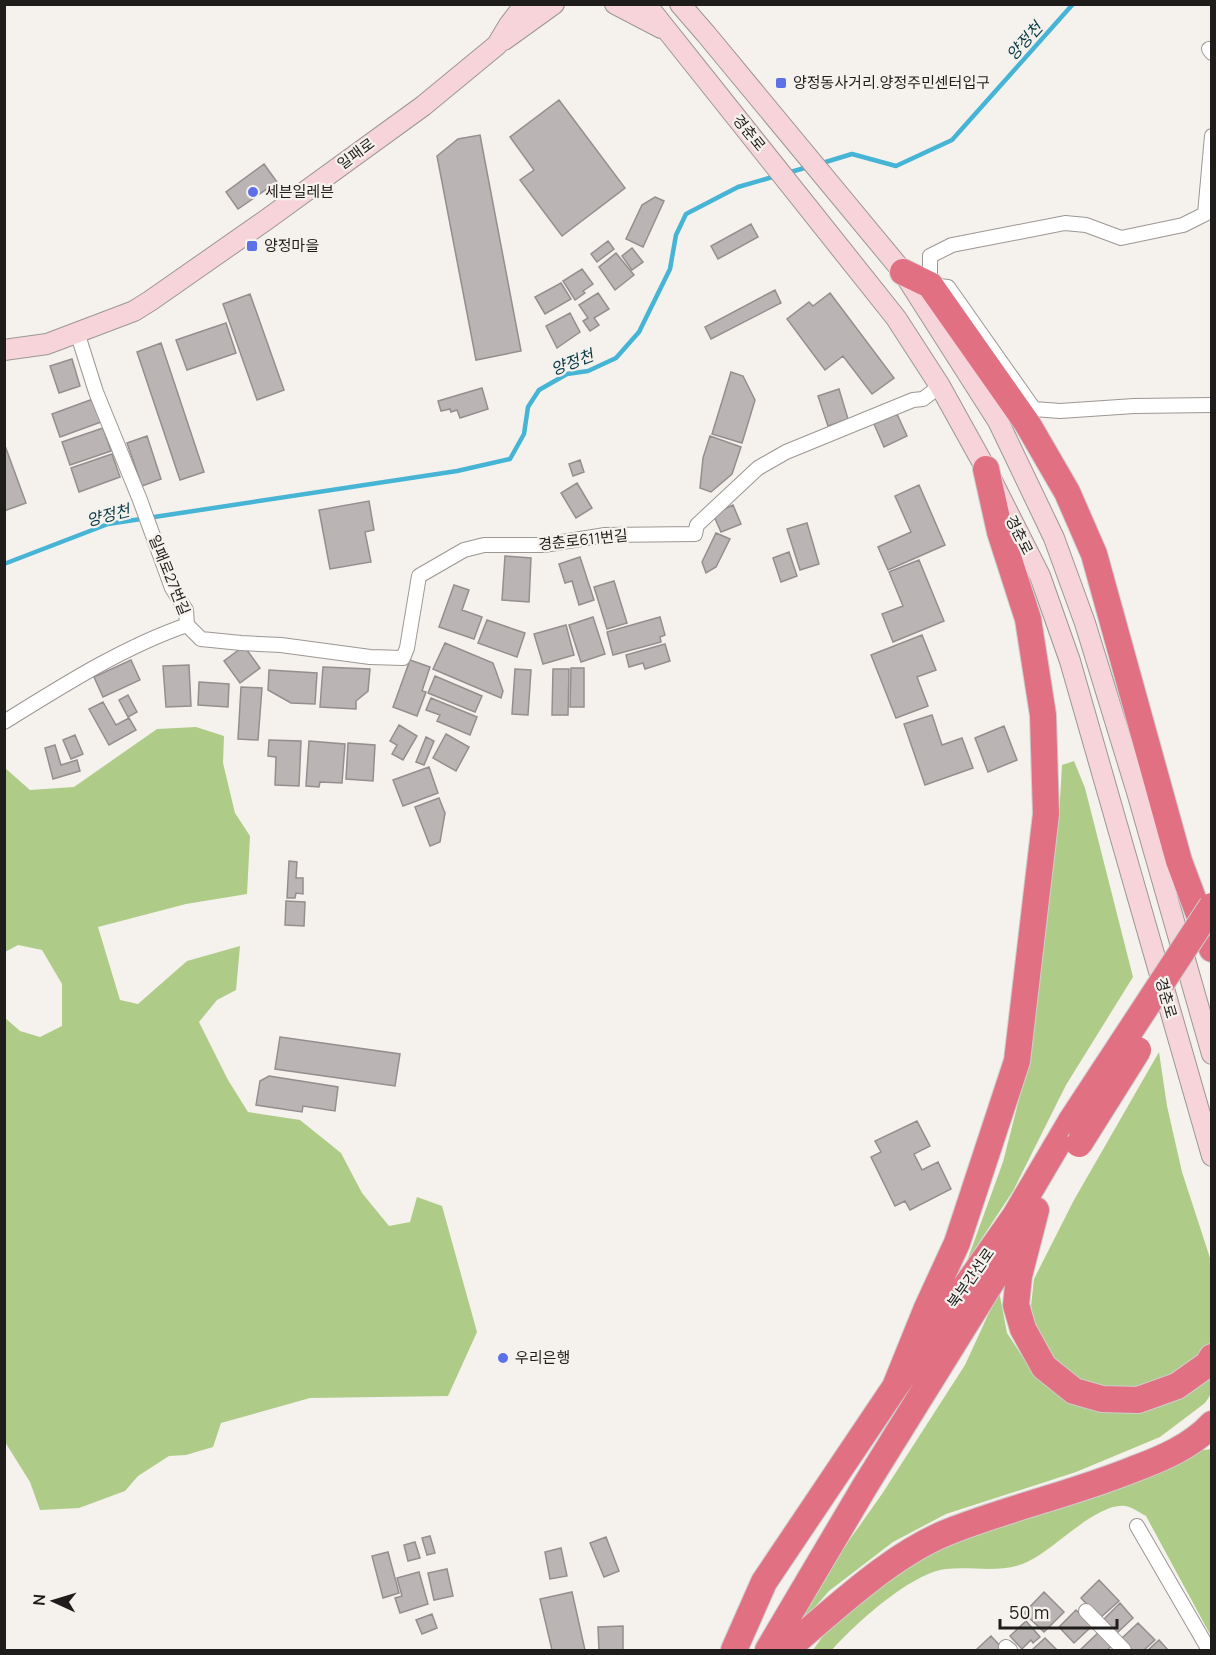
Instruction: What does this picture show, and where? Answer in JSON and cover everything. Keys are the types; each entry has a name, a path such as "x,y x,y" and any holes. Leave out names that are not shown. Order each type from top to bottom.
{"highway":[{"path":"903,272 930,285 1017,407 1067,492 1094,554 1179,861 1212,949"},
{"path":"895,1387 927,1308 957,1243 1017,1061 1046,814 1043,716 1028,620 1000,532 986,469"},
{"name":"북부간선로","path":"768,1650 859,1496 1036,1210 1075,1133 1212,906"},
{"name":"북부간선로","path":"734,1650 764,1582 895,1387 1212,937"},
{"path":"1036,1210 1019,1276 1016,1305 1023,1329 1044,1367 1074,1391 1102,1399 1138,1400 1177,1386 1208,1364 1212,1358"},
{"path":"789,1650 794,1643 875,1576 909,1553 951,1530 1108,1479 1170,1455 1210,1425"}],"main road":[{"name":"일패로","path":"4,350 47,344 134,310 150,301 423,106 497,45 525,4"},
{"path":"497,45 554,4"},
{"path":"615,4 668,31"},
{"name":"경춘로","path":"646,4 896,318 940,386 986,469 1040,576 1070,661 1212,1156"},
{"name":"경춘로","path":"680,4 903,272 998,421 1054,538 1085,623 1137,792 1212,1054"},
{"path":"688,4 706,34"}],"street":[{"path":"1212,136 1205,214 1183,225 1121,238 1086,225 1065,223 952,245 930,256 930,285 948,287 1034,409 1060,411 1134,406 1212,405"},
{"name":"일패로27번길","path":"4,722 89,672 168,632 187,625 186,610 172,588 96,392 77,332"},
{"name":"경춘로611번길","path":"187,625 201,639 281,645 370,657 403,658 419,576 450,557 484,545 544,545 605,535 695,534 697,525 758,468 786,452 913,400 923,399 940,386"},
{"path":"1137,1526 1209,1650"},
{"path":"1086,1611 1124,1650"}],"green space":[{"path":"196,727 224,736 223,763 235,813 250,836 247,894 186,904 98,927 120,1000 138,1004 187,961 240,946 236,990 217,1000 199,1022 228,1080 248,1112 300,1120 341,1153 362,1193 389,1226 410,1222 417,1197 442,1206 477,1332 448,1396 310,1398 221,1423 213,1447 186,1455 169,1456 138,1476 125,1491 79,1508 40,1510 30,1482 5,1442 4,1017 20,1031 40,1037 62,1026 62,984 42,950 18,945 5,952 5,768 30,790 74,787 157,729"},
{"path":"1074,761 1085,788 1133,977 1066,1085 1013,1191 967,1261 1003,1162 1029,1060 1059,817 1062,765"},
{"path":"1159,1052 1167,1106 1182,1172 1211,1261 1211,1346 1204,1363 1145,1394 1085,1388 1056,1364 1036,1331 1031,1306 1034,1279 1074,1200"},
{"path":"999,1291 1007,1333 1034,1374 1071,1404 1099,1410 1211,1372 1211,1394 1205,1403 1160,1437 1076,1472 946,1514 893,1542 829,1591 793,1632 843,1549 882,1494 965,1365"},
{"path":"1211,1449 1211,1636 1146,1516 1125,1506 1114,1507 1088,1519 1038,1556 1017,1566 997,1569 956,1568 932,1573 884,1601 832,1650 813,1650 828,1629 872,1592 931,1552 1196,1451"}],"building":[{"path":"559,100 625,188 562,236 520,180 534,170 510,137"},
{"path":"480,135 521,351 476,360 437,156 458,139"},
{"path":"264,164 277,182 238,209 226,192"},
{"path":"655,197 664,201 643,247 626,239 642,205"},
{"path":"751,224 758,237 718,259 711,246"},
{"path":"608,241 614,249 597,262 591,254"},
{"path":"632,248 643,262 632,270 622,256"},
{"path":"616,253 634,275 615,290 599,267"},
{"path":"582,269 593,284 575,300 563,281"},
{"path":"561,283 571,299 545,314 535,297"},
{"path":"775,290 781,303 711,339 705,327"},
{"path":"598,293 609,309 594,318 599,325 590,331 583,321 588,318 579,305"},
{"path":"830,293 894,378 872,394 843,356 825,370 787,319 809,302 813,306"},
{"path":"250,294 284,390 257,400 223,304"},
{"path":"570,313 580,332 557,348 546,326"},
{"path":"226,323 236,353 187,370 176,340"},
{"path":"161,343 204,472 180,480 137,352"},
{"path":"72,359 80,386 59,393 50,366"},
{"path":"731,372 743,376 755,400 742,443 712,434"},
{"path":"482,388 488,409 460,418 457,410 441,411 438,401"},
{"path":"839,389 848,419 828,426 818,396"},
{"path":"93,399 101,422 60,437 52,414"},
{"path":"897,414 907,436 884,447 874,424"},
{"path":"103,428 111,451 70,465 62,442"},
{"path":"147,436 161,479 142,486 127,443"},
{"path":"710,436 741,447 732,474 711,492 700,488 703,458"},
{"path":"4,443 26,503 4,511"},
{"path":"112,454 120,477 79,492 71,468"},
{"path":"580,460 584,472 573,476 569,464"},
{"path":"577,483 592,508 576,518 561,493"},
{"path":"919,485 945,545 888,570 878,547 911,532 895,496"},
{"path":"369,501 374,530 365,532 371,562 330,569 319,510"},
{"path":"733,505 741,524 721,532 713,514"},
{"path":"807,523 819,564 800,570 787,529"},
{"path":"716,533 730,539 716,567 706,573 702,562"},
{"path":"789,552 797,576 781,582 773,558"},
{"path":"505,556 531,558 529,602 502,600"},
{"path":"580,557 594,600 579,605 572,581 565,583 559,564"},
{"path":"919,560 944,621 893,642 882,614 903,606 889,572"},
{"path":"614,581 627,623 607,629 594,587"},
{"path":"454,585 469,590 462,610 482,617 474,639 439,627"},
{"path":"593,617 605,654 581,662 569,625"},
{"path":"660,617 665,635 660,637 661,642 613,655 607,632"},
{"path":"487,620 525,633 517,657 478,643"},
{"path":"566,625 574,655 543,664 534,634"},
{"path":"922,635 936,670 917,677 928,706 896,718 871,655"},
{"path":"445,643 493,663 503,691 501,698 433,669"},
{"path":"665,644 670,661 645,669 643,663 629,667 626,655"},
{"path":"244,646 260,668 240,683 224,661"},
{"path":"131,660 140,680 103,697 94,677"},
{"path":"410,660 430,667 422,691 426,692 417,716 393,707"},
{"path":"189,665 191,706 166,707 163,666"},
{"path":"323,667 370,669 368,691 356,701 356,709 320,707"},
{"path":"571,668 584,668 584,707 570,707"},
{"path":"515,669 531,670 528,715 512,714"},
{"path":"553,669 569,669 568,715 552,715"},
{"path":"269,670 317,673 315,704 291,703 268,690"},
{"path":"435,676 482,696 475,712 428,693"},
{"path":"199,682 229,684 228,707 198,705"},
{"path":"241,687 262,688 258,740 238,739"},
{"path":"128,695 137,712 128,717 119,700"},
{"path":"431,698 477,717 470,735 437,721 440,715 426,710"},
{"path":"103,702 116,725 129,718 136,730 109,745 89,709"},
{"path":"932,715 942,745 962,738 973,768 925,785 904,724"},
{"path":"399,725 417,736 403,760 392,754 397,745 390,741"},
{"path":"1004,726 1017,760 988,772 975,738"},
{"path":"446,734 469,747 456,771 433,758"},
{"path":"75,735 83,754 71,759 63,740"},
{"path":"426,737 434,741 424,765 416,762"},
{"path":"269,740 301,741 299,786 275,785 276,757 268,756"},
{"path":"309,741 345,744 342,783 320,782 319,787 306,786"},
{"path":"348,743 375,745 373,781 346,779"},
{"path":"55,745 61,765 77,760 80,771 53,779 45,748"},
{"path":"429,767 438,793 403,806 393,780"},
{"path":"439,798 445,813 440,842 430,846 415,807"},
{"path":"289,861 297,862 296,878 303,878 303,894 296,893 295,898 287,898"},
{"path":"286,901 305,902 304,926 285,925"},
{"path":"280,1037 400,1054 395,1086 275,1069"},
{"path":"269,1076 338,1087 335,1111 303,1106 302,1112 256,1105 260,1081"},
{"path":"917,1121 930,1146 914,1154 922,1170 938,1162 951,1189 910,1210 905,1201 895,1206 871,1157 881,1152 875,1141"},
{"path":"430,1536 435,1553 427,1555 422,1538"},
{"path":"606,1537 619,1571 604,1577 590,1543"},
{"path":"415,1542 420,1558 408,1561 404,1545"},
{"path":"561,1548 567,1576 550,1579 545,1552"},
{"path":"388,1552 399,1593 383,1598 372,1556"},
{"path":"447,1569 453,1596 434,1600 428,1573"},
{"path":"419,1572 428,1604 400,1613 395,1598 402,1596 397,1578"},
{"path":"1099,1580 1119,1601 1100,1618 1081,1598"},
{"path":"572,1592 585,1650 552,1650 540,1599"},
{"path":"1044,1592 1064,1612 1044,1632 1024,1613"},
{"path":"1120,1603 1133,1618 1117,1633 1104,1619"},
{"path":"1076,1610 1092,1626 1074,1643 1059,1627"},
{"path":"432,1614 437,1628 422,1634 416,1620"},
{"path":"1026,1621 1040,1637 1033,1643 1031,1640 1022,1649 1010,1636"},
{"path":"1138,1623 1155,1640 1144,1650 1132,1650 1121,1639"},
{"path":"623,1626 623,1650 599,1650 598,1627"},
{"path":"1100,1631 1113,1645 1107,1650 1080,1650"},
{"path":"991,1636 1004,1650 976,1650"},
{"path":"1045,1638 1057,1650 1032,1650"},
{"path":"1159,1640 1168,1650 1148,1650"}],"waterway":[{"name":"양정천","path":"819,164 852,154 896,166 952,140 1073,4"},
{"name":"양정천","path":"787,173 808,167"},
{"name":"양정천","path":"4,564 108,524 457,471 510,459 524,434 528,407 539,390 567,374 588,371 616,358 639,332 670,269 676,235 686,214 738,187 776,176"}],"place":[{"name":"양정동사거리.양정주민센터입구","path":"781,83"},
{"name":"세븐일레븐","path":"253,192"},
{"name":"양정마을","path":"252,246"},
{"name":"우리은행","path":"503,1358"}]}
